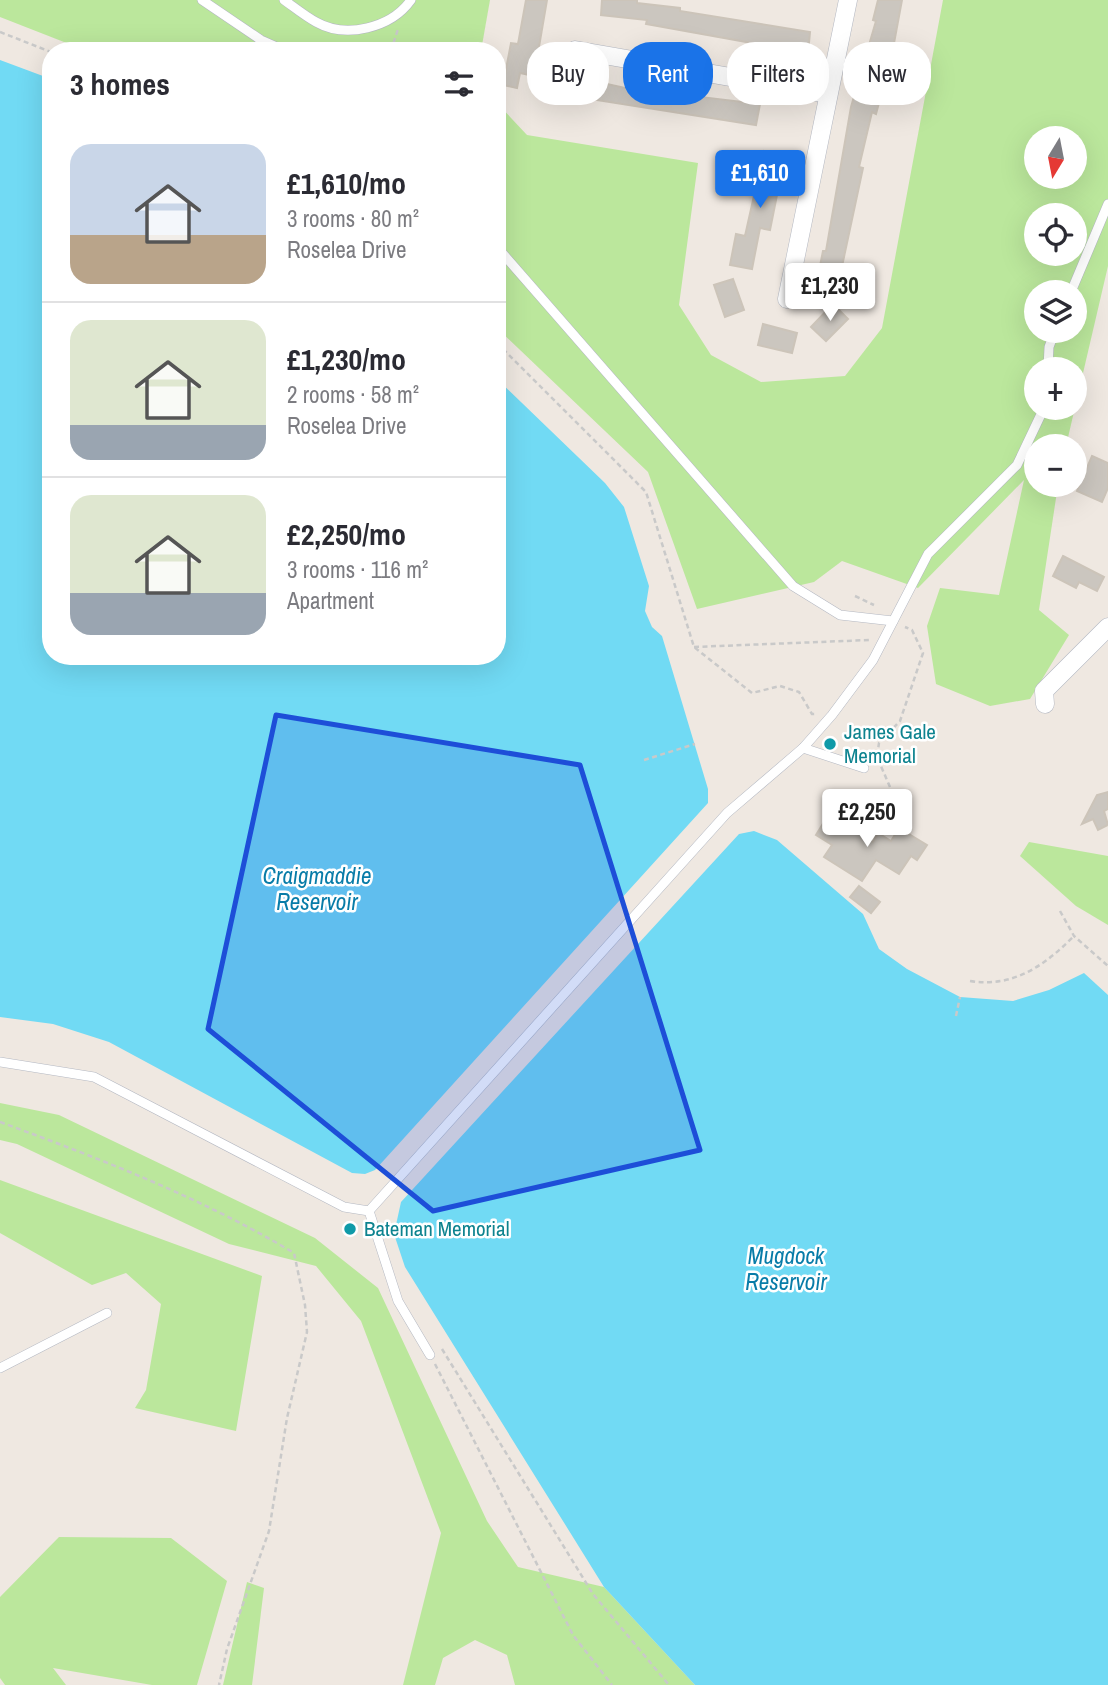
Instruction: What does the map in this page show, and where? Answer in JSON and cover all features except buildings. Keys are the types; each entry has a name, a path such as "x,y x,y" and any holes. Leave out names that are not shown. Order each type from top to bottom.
{"street":[{"path":"829,89 848,0"},
{"path":"609,56 727,76"},
{"path":"787,299 826,105"},
{"path":"1045,704 1044,691 1108,627"}],"lane":[{"path":"202,0 266,42"},
{"path":"284,0 318,24 351,32 383,23 411,0"},
{"path":"1076,280 1108,204"},
{"path":"506,257 793,586 841,615 893,621"},
{"path":"369,1211 727,813 803,748 832,715 873,660 928,554 1017,465 1038,420"},
{"path":"803,748 864,768"},
{"path":"0,1062 94,1076 344,1207 369,1211"},
{"path":"369,1211 398,1301 430,1354"},
{"path":"0,1368 107,1313"}],"path":[{"path":"0,32 42,48"},
{"path":"506,352 646,492 694,646 752,693 780,686 799,692 812,714 832,715"},
{"path":"855,596 870,602 893,621 912,630 923,653 900,721 879,743 877,757 890,787"},
{"path":"694,646 860,642 886,636"},
{"path":"645,760 695,744"},
{"path":"1060,911 1074,936 1108,966"},
{"path":"970,981 988,984 1012,980 1054,956 1074,936"},
{"path":"956,1016 960,997"},
{"path":"0,1122 109,1163 253,1229 294,1254 306,1305 307,1332 288,1418 269,1531 227,1649 219,1685"},
{"path":"436,1340 593,1594 669,1685"},
{"path":"430,1354 573,1635 612,1685"}],"highlighted area":[{"path":"276,715 580,765 700,1150 433,1211 208,1029"}],"green space":[{"path":"0,0 490,0 483,42 64,42 0,17"},
{"path":"943,0 1108,0 1108,266 1087,357 1024,357 1024,420 1072,420 1069,434 1024,434 1024,480 918,588 842,561 814,582 697,609 648,472 506,337 506,113 527,135 698,163 679,305 711,355 761,382 845,376 882,328 923,105 931,105 931,65"},
{"path":"1024,480 1024,497 1056,497 1039,610 1069,635 1030,699 990,706 936,684 927,626 940,588 999,595"},
{"path":"1029,842 1108,856 1108,925 1076,906 1020,856"},
{"path":"0,1103 59,1115 315,1238 378,1288 487,1521 518,1567 604,1587 695,1685 515,1685 507,1655 475,1640 443,1658 435,1685 403,1685 441,1533 361,1321 316,1266 229,1244 17,1144 0,1140"},
{"path":"0,1180 262,1276 236,1431 135,1408 146,1390 161,1304 126,1273 92,1285 0,1233"},
{"path":"59,1537 171,1538 227,1581 197,1685 152,1685 53,1668 66,1685 5,1685 0,1678 0,1597"},
{"path":"247,1582 264,1588 252,1685 223,1685"}],"water":[{"name":"Craigmaddie Reservoir","path":"0,60 42,76 42,665 506,665 506,388 605,483 624,507 649,586 645,611 652,627 662,636 708,789 708,803 375,1170 365,1174 352,1173 109,1042 53,1024 0,1017"},
{"name":"Mugdock Reservoir","path":"754,831 777,840 863,914 879,949 907,969 960,997 1013,1001 1049,990 1084,973 1108,995 1108,1685 695,1685 604,1587 405,1267 394,1234 401,1202 739,834"}],"place":[{"name":"James Gale Memorial","path":"830,744"},
{"name":"Bateman Memorial","path":"350,1229"}]}
